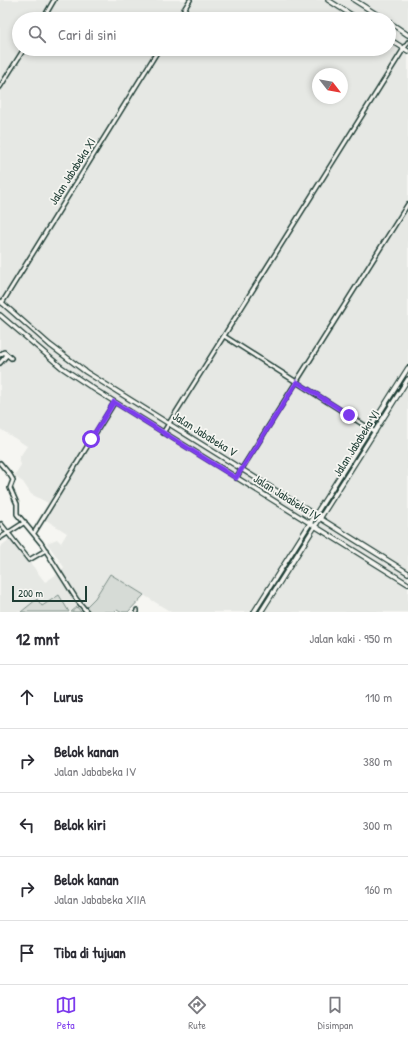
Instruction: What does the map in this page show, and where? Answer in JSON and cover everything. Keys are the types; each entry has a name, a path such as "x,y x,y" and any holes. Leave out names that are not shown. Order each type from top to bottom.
{"street":[{"path":"46,12 54,0"},
{"path":"182,12 190,0"},
{"path":"328,0 347,12"},
{"path":"354,0 373,12"},
{"path":"396,26 408,34"},
{"path":"163,433 408,42"},
{"path":"396,43 408,51"},
{"path":"0,87 20,56"},
{"name":"Jalan Jababeka XI","path":"1,302 155,56"},
{"path":"236,478 408,204"},
{"name":"Jalan Jababeka V","path":"1,302 68,359 86,372 408,573"},
{"name":"Jalan Jababeka IV","path":"0,315 61,367 114,402 408,584"},
{"path":"224,336 375,432"},
{"path":"0,355 4,352 9,356 0,363"},
{"name":"Jalan Jababeka VI","path":"254,612 408,368"},
{"name":"Jalan Jababeka VI","path":"261,612 408,379"},
{"path":"34,532 114,402"},
{"path":"0,463 12,479 10,488 18,504 17,513 34,532 77,600 87,612"},
{"path":"0,538 25,522"},
{"path":"1,524 28,559 46,550"}],"shaded area":[{"path":"0,0 408,0 408,612 171,612 110,574 95,598 81,612 77,607 69,612 58,595 42,606 37,599 21,612 0,612 0,547 11,538 45,582 59,573 64,567 47,543 57,539 61,543 67,533 46,520 40,529 35,524 48,503 31,494 23,482 14,476 21,465 19,458 27,446 0,429"},
{"path":"110,574 144,595 128,612 120,612 117,610 115,612 81,612 95,598"},
{"path":"59,595 69,612 21,612 37,599 42,606"},
{"path":"77,607 81,612 71,612"}],"route":[{"path":"91,439 114,402 236,478 297,382 349,415"}]}
